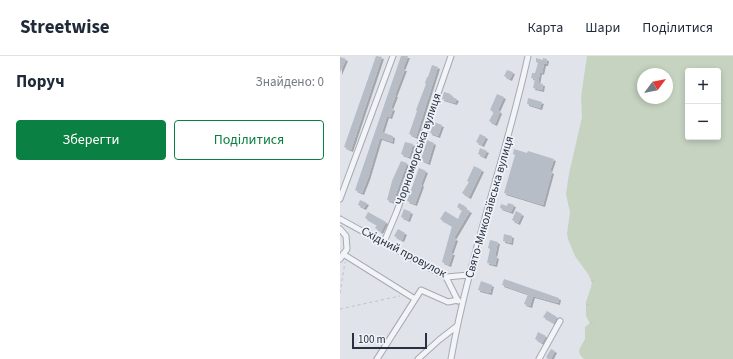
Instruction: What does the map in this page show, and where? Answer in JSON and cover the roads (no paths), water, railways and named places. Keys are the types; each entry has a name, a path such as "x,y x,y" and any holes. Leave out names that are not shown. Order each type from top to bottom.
{"street":[{"path":"340,199 393,56"},
{"name":"Чорноморська вулиця","path":"384,242 397,210 451,56"},
{"name":"Свято-Миколаївська вулиця","path":"451,359 469,275 499,172 528,56"},
{"name":"Східний провулок","path":"340,219 446,277 469,275"},
{"path":"340,229 346,236 347,249 343,256 415,299"},
{"path":"446,277 461,308"},
{"path":"377,359 421,290 448,302 458,300"},
{"path":"539,359 560,321"},
{"path":"418,359 457,326"}]}
